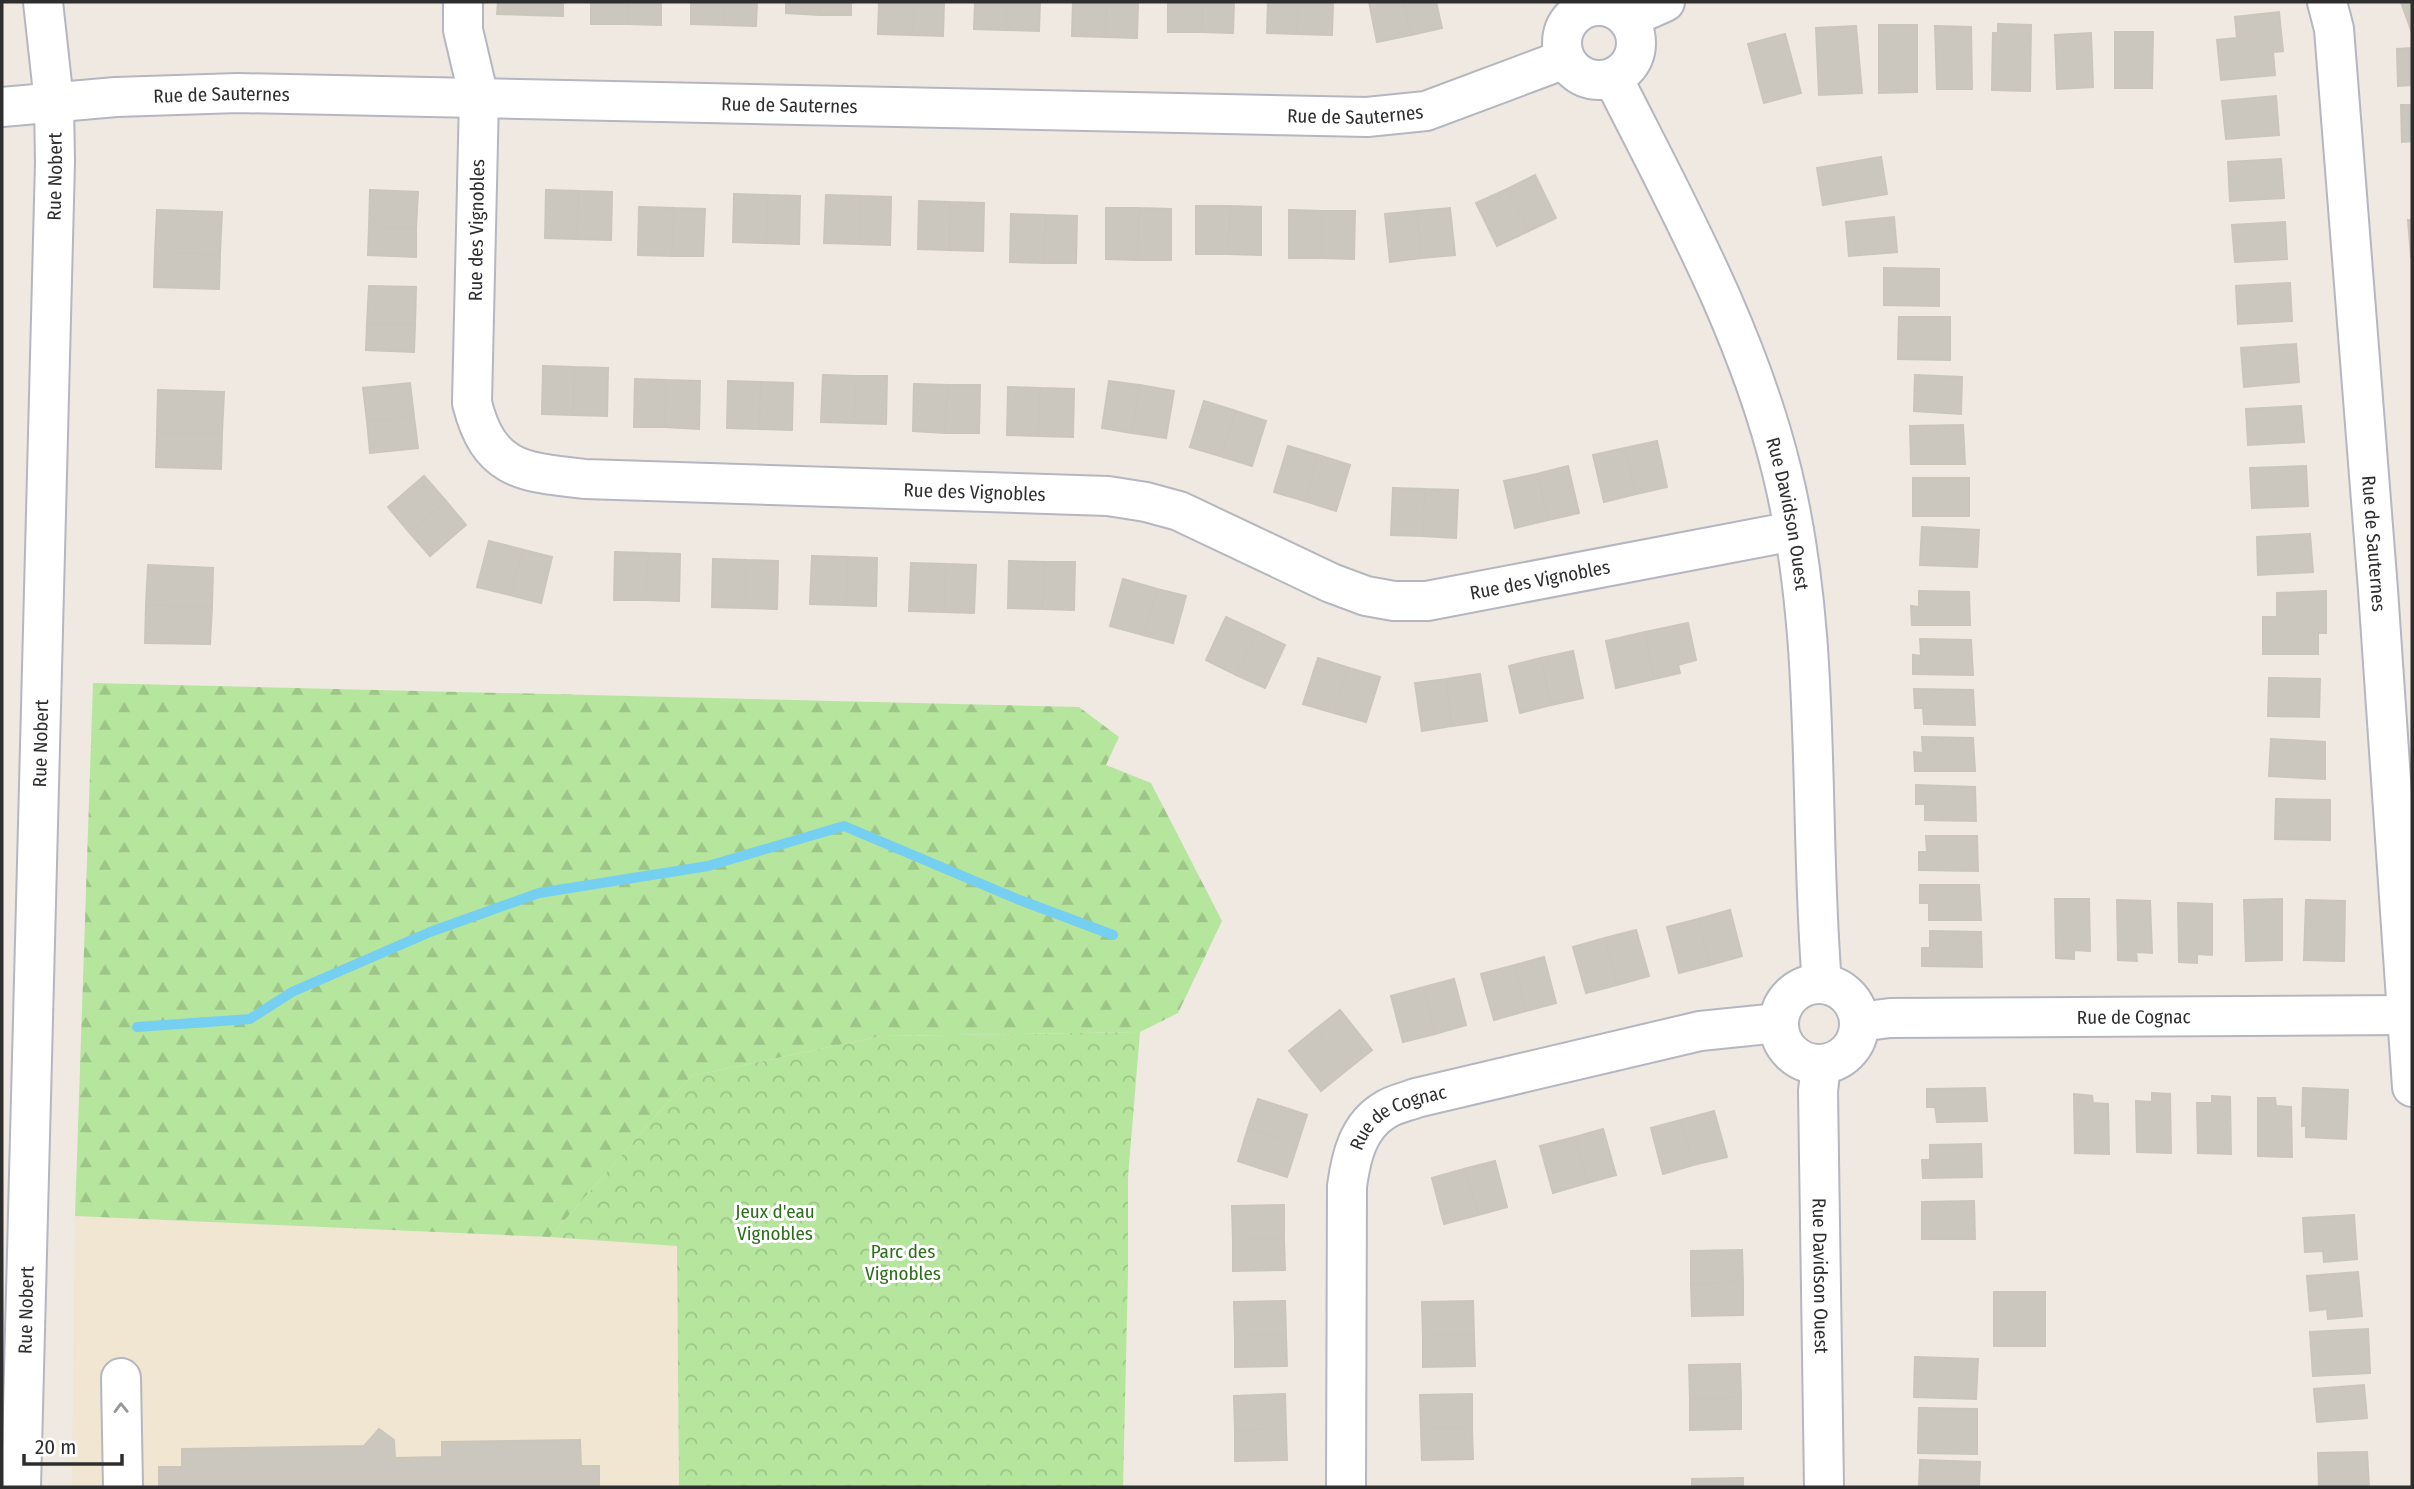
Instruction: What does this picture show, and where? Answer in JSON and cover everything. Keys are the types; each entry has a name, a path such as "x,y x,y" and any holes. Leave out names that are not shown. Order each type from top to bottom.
{"street":[{"name":"Rue Nobert","path":"21,1487 13,1379 52,286 54,102 43,2"},
{"name":"Rue des Vignobles","path":"463,2 463,30 479,98 472,403 478,426 489,447 502,459 524,470 585,479 1108,496 1179,511 1331,583 1366,596 1394,601 1427,601 1794,531"},
{"path":"1627,19 1665,2"},
{"name":"Rue de Sauternes","path":"2327,2 2334,29 2378,590 2412,1087"},
{"path":"1604,6 1627,19 1635,35 1635,52 1628,68 1613,78 1600,81 1585,79 1573,71 1565,59 1562,47 1563,34 1575,7 1604,6"},
{"name":"Rue de Sauternes","path":"2,107 116,97 238,93 1367,117 1426,111 1565,59"},
{"name":"Rue Davidson Ouest","path":"1613,78 1723,299 1768,418 1783,473 1803,592 1809,668 1822,984"},
{"path":"1822,984 1840,990 1853,1004 1859,1022 1857,1038 1849,1051 1837,1061 1821,1064 1805,1062 1791,1053 1782,1040 1779,1023 1787,999 1797,990 1822,984"},
{"name":"Rue de Cognac","path":"1859,1022 1890,1018 2407,1015"},
{"name":"Rue de Cognac","path":"1346,1487 1347,1186 1351,1156 1365,1127 1385,1110 1416,1098 1700,1031 1779,1023"},
{"name":"Rue Davidson Ouest","path":"1821,1064 1818,1091 1824,1487"},
{"path":"121,1378 123,1487"}],"shaded area":[{"path":"75,1216 550,1237 677,1246 679,1487 72,1487"}],"green space":[{"path":"93,683 1079,707 1119,737 1106,765 1151,783 1222,921 1178,1013 1140,1032 882,1036 691,1076 550,1237 75,1216"},
{"name":"Parc des Vignobles","path":"1140,1032 1128,1177 1123,1487 679,1487 677,1246 550,1237 691,1076 882,1036"}],"building":[{"path":"498,2 529,2 528,15 497,14"},
{"path":"529,2 563,2 563,16 528,15"},
{"path":"591,2 628,2 628,24 591,24"},
{"path":"628,2 661,2 661,25 628,24"},
{"path":"691,2 725,2 724,25 691,24"},
{"path":"725,2 757,2 756,26 724,25"},
{"path":"786,2 819,2 819,15 786,13"},
{"path":"819,2 851,2 851,15 819,15"},
{"path":"879,2 914,2 913,35 878,34"},
{"path":"914,2 944,2 943,36 913,35"},
{"path":"975,2 1007,2 1006,30 974,29"},
{"path":"1007,2 1040,2 1039,31 1006,30"},
{"path":"1073,2 1107,2 1105,37 1072,36"},
{"path":"1107,2 1138,2 1137,38 1105,37"},
{"path":"1168,2 1203,2 1202,32 1168,32"},
{"path":"1203,2 1234,2 1233,33 1202,32"},
{"path":"1268,2 1299,2 1297,34 1267,33"},
{"path":"1299,2 1333,2 1332,35 1297,34"},
{"path":"1369,2 1404,2 1411,35 1377,42"},
{"path":"1404,2 1436,2 1442,28 1411,35"},
{"path":"2401,2 2412,2 2412,33"},
{"path":"2279,12 2283,51 2273,52 2275,75 2221,80 2217,40 2237,38 2235,17"},
{"path":"1998,24 2031,25 2030,91 1992,90 1993,33 1998,33"},
{"path":"1879,25 1917,25 1917,92 1879,93"},
{"path":"1856,26 1862,93 1819,95 1816,28"},
{"path":"1935,26 1971,27 1972,89 1937,89"},
{"path":"2115,32 2153,32 2152,88 2115,88"},
{"path":"2091,33 2093,87 2057,89 2055,35"},
{"path":"1785,34 1801,93 1764,103 1748,44"},
{"path":"2412,48 2412,85 2398,86 2397,49"},
{"path":"2276,96 2279,135 2226,139 2222,101"},
{"path":"2401,105 2412,105 2412,141 2402,142"},
{"path":"1881,157 1887,194 1823,205 1817,168"},
{"path":"2281,159 2284,198 2230,201 2228,162"},
{"path":"1535,175 1556,218 1529,231 1507,189"},
{"path":"1507,189 1529,231 1497,246 1476,203"},
{"path":"370,190 418,192 416,228 369,227"},
{"path":"546,190 579,191 577,239 545,238"},
{"path":"579,191 612,192 611,240 577,239"},
{"path":"734,194 768,195 766,243 733,242"},
{"path":"768,195 800,196 799,244 766,243"},
{"path":"826,195 861,196 859,244 824,243"},
{"path":"861,196 891,197 890,245 859,244"},
{"path":"919,201 950,202 949,250 918,249"},
{"path":"950,202 984,203 983,251 949,250"},
{"path":"1196,206 1230,206 1228,254 1196,254"},
{"path":"1230,206 1261,207 1261,255 1228,254"},
{"path":"639,207 674,208 672,256 638,255"},
{"path":"674,208 705,209 703,256 672,256"},
{"path":"1106,208 1139,208 1138,260 1106,259"},
{"path":"1139,208 1171,209 1171,260 1138,260"},
{"path":"1450,208 1455,255 1422,258 1417,211"},
{"path":"157,210 222,212 220,254 155,253"},
{"path":"1289,210 1322,211 1322,258 1289,258"},
{"path":"1322,211 1355,211 1354,259 1322,258"},
{"path":"1417,211 1422,258 1390,262 1385,214"},
{"path":"1011,214 1045,215 1044,263 1010,262"},
{"path":"1045,215 1077,216 1076,263 1044,263"},
{"path":"1894,217 1897,252 1849,256 1846,222"},
{"path":"2408,220 2412,220 2412,257 2411,257"},
{"path":"2285,222 2287,259 2235,262 2232,225"},
{"path":"369,227 416,228 416,257 368,255"},
{"path":"155,253 220,254 219,289 154,287"},
{"path":"1884,268 1939,269 1939,306 1884,305"},
{"path":"2290,283 2292,321 2238,324 2236,286"},
{"path":"369,286 416,287 415,325 367,323"},
{"path":"1899,317 1950,317 1950,360 1898,359"},
{"path":"367,323 415,325 414,352 366,350"},
{"path":"2296,344 2299,382 2244,387 2241,348"},
{"path":"543,366 574,367 573,415 542,414"},
{"path":"574,367 608,368 607,416 573,415"},
{"path":"823,375 856,376 854,423 821,422"},
{"path":"1915,375 1962,377 1961,414 1914,411"},
{"path":"856,376 887,376 886,424 854,423"},
{"path":"635,379 666,380 665,427 634,427"},
{"path":"666,380 700,381 699,429 665,427"},
{"path":"728,381 761,382 759,429 727,428"},
{"path":"1109,381 1140,385 1132,433 1102,428"},
{"path":"761,382 793,383 792,430 759,429"},
{"path":"410,383 414,417 367,421 363,388"},
{"path":"914,384 948,385 945,433 913,431"},
{"path":"948,385 980,385 979,433 945,433"},
{"path":"1140,385 1174,391 1166,438 1132,433"},
{"path":"1008,387 1040,388 1038,436 1007,435"},
{"path":"1040,388 1074,389 1073,437 1038,436"},
{"path":"158,390 224,392 222,433 157,434"},
{"path":"1204,401 1236,411 1220,456 1190,447"},
{"path":"2301,406 2304,442 2248,445 2246,409"},
{"path":"1236,411 1266,421 1252,466 1220,456"},
{"path":"414,417 418,448 370,453 367,421"},
{"path":"1963,425 1965,464 1911,464 1910,426"},
{"path":"222,433 221,469 156,467 157,434"},
{"path":"1657,441 1667,487 1636,494 1625,448"},
{"path":"1288,446 1318,455 1305,501 1274,492"},
{"path":"1625,448 1636,494 1604,502 1593,455"},
{"path":"1318,455 1350,465 1336,511 1305,501"},
{"path":"1568,466 1579,513 1548,520 1537,474"},
{"path":"2306,466 2308,506 2252,508 2250,468"},
{"path":"1537,474 1548,520 1515,528 1504,481"},
{"path":"424,476 446,501 409,532 388,507"},
{"path":"1913,478 1969,478 1969,516 1913,516"},
{"path":"1393,488 1425,489 1423,536 1391,535"},
{"path":"1425,489 1458,490 1456,538 1423,536"},
{"path":"446,501 466,525 430,556 409,532"},
{"path":"1922,527 1979,530 1977,567 1920,565"},
{"path":"2310,534 2313,572 2258,575 2257,537"},
{"path":"489,541 524,550 510,595 477,587"},
{"path":"524,550 552,557 541,603 510,595"},
{"path":"615,552 648,553 645,600 614,600"},
{"path":"648,553 680,554 679,601 645,600"},
{"path":"812,556 848,557 846,605 810,604"},
{"path":"848,557 877,558 876,606 846,605"},
{"path":"713,559 746,560 746,608 712,607"},
{"path":"746,560 778,561 777,609 746,608"},
{"path":"1009,561 1044,562 1043,609 1008,608"},
{"path":"1044,562 1075,562 1074,610 1043,609"},
{"path":"911,563 946,564 944,612 909,611"},
{"path":"946,564 976,565 974,613 944,612"},
{"path":"148,565 213,568 212,607 146,605"},
{"path":"1123,579 1157,589 1143,635 1110,626"},
{"path":"1157,589 1186,596 1173,643 1143,635"},
{"path":"1919,591 1969,592 1970,625 1912,625 1911,606 1919,607"},
{"path":"2326,591 2326,633 2318,633 2318,654 2263,654 2263,617 2277,617 2277,593"},
{"path":"146,605 212,607 210,644 145,643"},
{"path":"1226,617 1258,632 1236,675 1206,660"},
{"path":"1688,623 1696,660 1678,665 1680,673 1654,679 1645,632"},
{"path":"1258,632 1285,645 1265,688 1236,675"},
{"path":"1645,632 1654,679 1616,688 1606,641"},
{"path":"1920,639 1971,640 1973,675 1913,674 1913,655 1921,656"},
{"path":"1573,651 1583,698 1551,705 1541,658"},
{"path":"1318,658 1349,668 1334,713 1303,704"},
{"path":"1541,658 1551,705 1520,713 1509,666"},
{"path":"1349,668 1380,677 1366,722 1334,713"},
{"path":"1480,674 1487,721 1452,726 1446,679"},
{"path":"2269,678 2320,679 2319,717 2268,716"},
{"path":"1446,679 1452,726 1422,731 1415,683"},
{"path":"1914,689 1973,690 1975,725 1924,724 1923,708 1915,708"},
{"path":"1922,737 1973,738 1975,771 1915,771 1914,752 1923,753"},
{"path":"2271,739 2325,742 2325,779 2269,776"},
{"path":"1916,785 1975,787 1976,821 1925,820 1925,804 1916,804"},
{"path":"2276,799 2330,800 2330,840 2275,839"},
{"path":"1926,836 1977,836 1978,871 1919,870 1919,852 1927,852"},
{"path":"1920,885 1979,885 1981,920 1929,920 1929,903 1920,903"},
{"path":"2055,899 2089,899 2090,951 2074,950 2074,959 2056,958"},
{"path":"2282,899 2282,960 2246,961 2244,900"},
{"path":"2117,900 2150,901 2152,953 2136,952 2137,961 2118,960"},
{"path":"2306,900 2345,901 2344,961 2304,960"},
{"path":"2178,903 2212,904 2212,955 2197,954 2197,963 2179,962"},
{"path":"1730,910 1742,956 1710,965 1698,919"},
{"path":"1698,919 1710,965 1679,973 1667,927"},
{"path":"1636,930 1649,976 1617,985 1605,938"},
{"path":"1930,931 1981,932 1982,967 1922,966 1922,948 1930,948"},
{"path":"1605,938 1617,985 1586,993 1573,947"},
{"path":"1544,957 1556,1003 1526,1011 1515,965"},
{"path":"1515,965 1526,1011 1494,1020 1481,974"},
{"path":"1454,979 1466,1025 1435,1034 1424,987"},
{"path":"1424,987 1435,1034 1403,1042 1391,996"},
{"path":"1340,1010 1372,1050 1348,1069 1316,1029"},
{"path":"1316,1029 1348,1069 1321,1091 1289,1051"},
{"path":"1985,1088 1987,1121 1937,1122 1935,1107 1927,1107 1927,1089"},
{"path":"2303,1088 2348,1090 2346,1139 2306,1137 2306,1126 2302,1126"},
{"path":"2152,1093 2170,1094 2171,1153 2137,1152 2136,1101 2152,1102"},
{"path":"2074,1094 2092,1096 2093,1103 2108,1104 2109,1154 2075,1153"},
{"path":"2212,1096 2230,1097 2231,1154 2198,1153 2197,1103 2212,1103"},
{"path":"2258,1098 2275,1098 2276,1106 2291,1107 2292,1157 2258,1156"},
{"path":"1258,1099 1307,1115 1297,1146 1248,1128"},
{"path":"1714,1111 1727,1157 1693,1165 1681,1120"},
{"path":"1681,1120 1693,1165 1663,1174 1651,1128"},
{"path":"1248,1128 1297,1146 1287,1177 1238,1161"},
{"path":"1603,1129 1616,1175 1587,1183 1575,1137"},
{"path":"1575,1137 1587,1183 1553,1193 1540,1146"},
{"path":"1981,1144 1982,1177 1923,1178 1922,1160 1930,1160 1930,1145"},
{"path":"1495,1161 1507,1207 1478,1215 1464,1169"},
{"path":"1464,1169 1478,1215 1444,1224 1432,1178"},
{"path":"1974,1201 1975,1239 1922,1239 1922,1202"},
{"path":"1284,1205 1284,1239 1233,1240 1232,1206"},
{"path":"2354,1215 2357,1259 2324,1262 2323,1251 2305,1252 2303,1218"},
{"path":"1284,1239 1285,1270 1233,1271 1233,1240"},
{"path":"1742,1250 1743,1282 1691,1284 1691,1251"},
{"path":"2358,1272 2362,1316 2328,1319 2327,1309 2310,1311 2307,1276"},
{"path":"1743,1282 1743,1315 1692,1316 1691,1284"},
{"path":"1994,1292 2045,1292 2045,1346 1994,1346"},
{"path":"1285,1301 1286,1335 1235,1336 1234,1302"},
{"path":"1473,1301 1474,1335 1423,1336 1422,1302"},
{"path":"2368,1329 2370,1373 2313,1376 2310,1332"},
{"path":"1286,1335 1287,1366 1235,1367 1235,1336"},
{"path":"1474,1335 1475,1366 1423,1367 1423,1336"},
{"path":"1915,1357 1978,1359 1976,1399 1914,1397"},
{"path":"1740,1364 1741,1397 1690,1399 1689,1365"},
{"path":"2364,1385 2367,1418 2317,1422 2314,1389"},
{"path":"1285,1394 1286,1429 1235,1430 1234,1396"},
{"path":"1472,1394 1472,1428 1421,1429 1420,1395"},
{"path":"1741,1397 1741,1429 1690,1430 1690,1399"},
{"path":"1919,1408 1977,1409 1977,1454 1918,1453"},
{"path":"1472,1428 1473,1459 1422,1460 1421,1429"},
{"path":"379,1429 394,1440 395,1458 442,1457 442,1442 580,1440 581,1466 599,1466 599,1487 159,1487 159,1467 182,1467 182,1449 364,1446"},
{"path":"1286,1429 1287,1460 1235,1461 1235,1430"},
{"path":"2367,1452 2369,1487 2319,1487 2318,1453"},
{"path":"1920,1460 1980,1462 1979,1487 1919,1487"},
{"path":"1743,1478 1743,1487 1692,1487 1692,1479"}],"waterway":[{"path":"137,1027 250,1019 292,992 430,932 539,893 708,866 844,826 1017,899 1113,935"}],"park label":[{"name":"Jeux d'eau Vignobles","path":"775,1222"}]}
